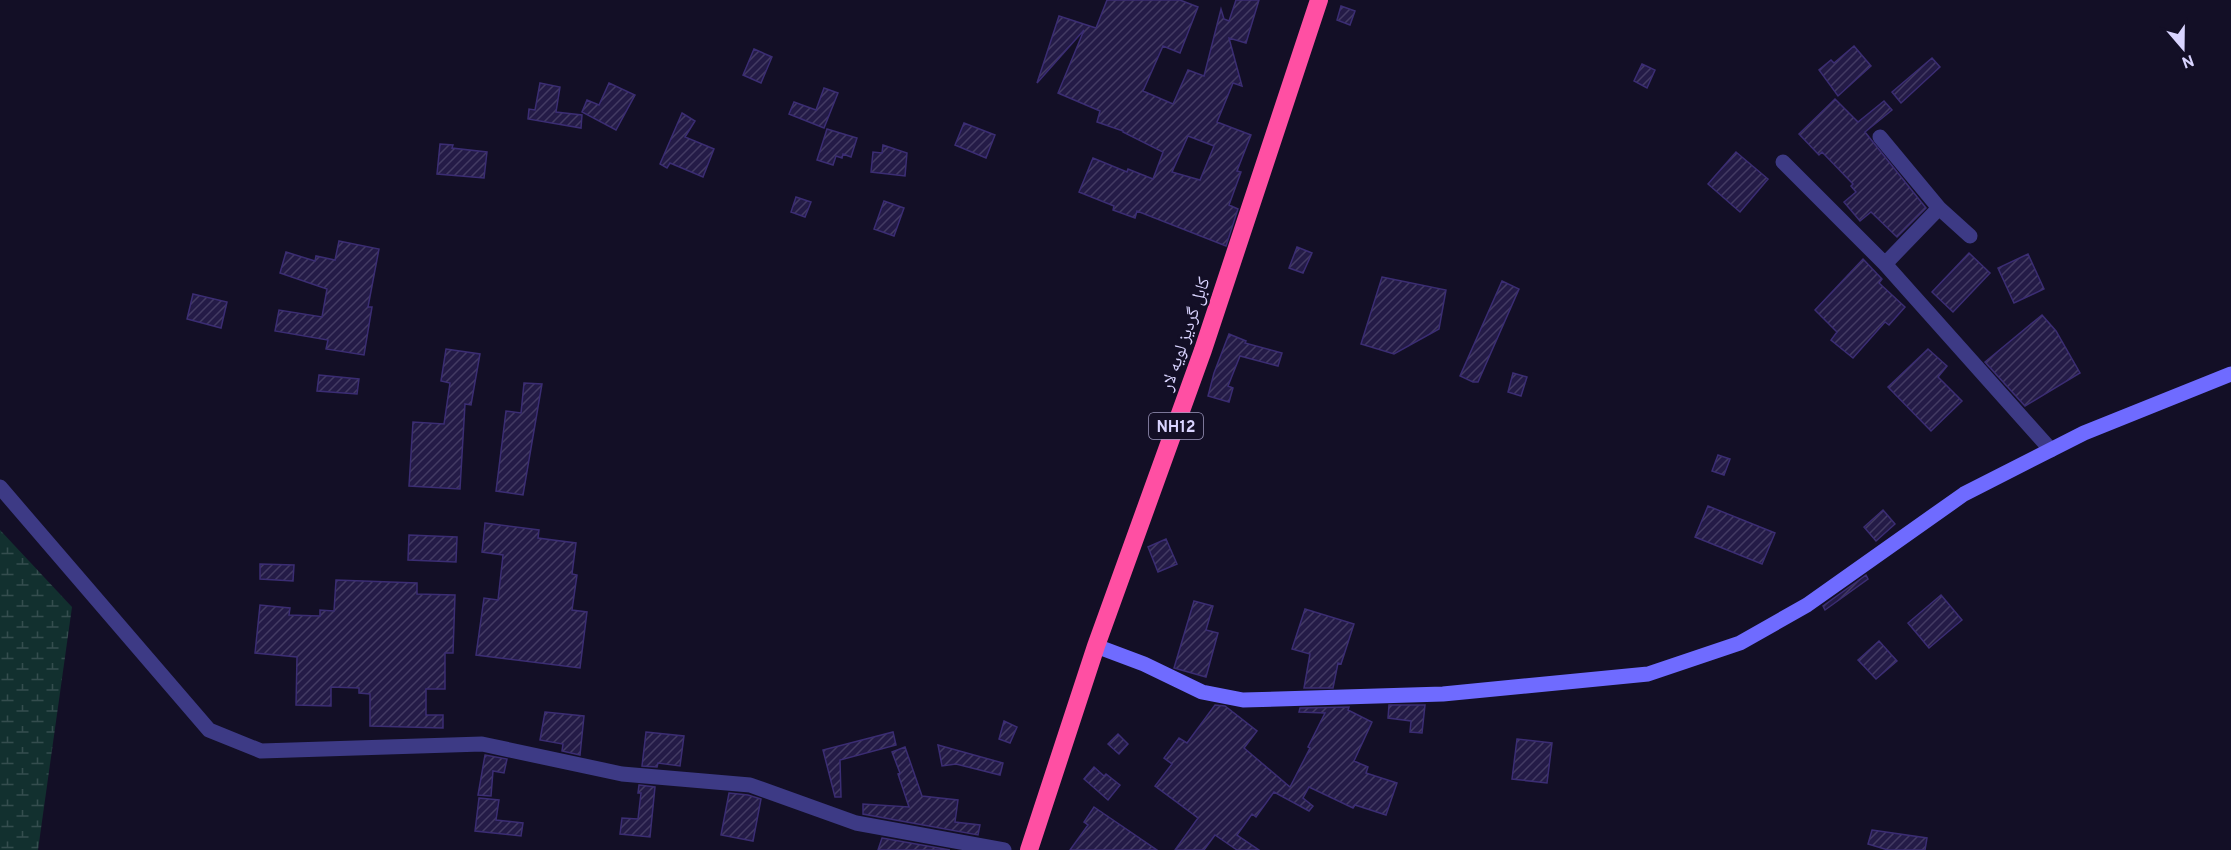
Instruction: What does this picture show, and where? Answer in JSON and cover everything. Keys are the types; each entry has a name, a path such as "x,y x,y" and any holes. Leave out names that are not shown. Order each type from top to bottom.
{"highway":[{"name":"کابل گردیز لویه لار","path":"1029,850 1096,646 1203,350 1319,0"}],"street":[{"path":"1880,137 1939,208 1970,236"},
{"path":"1783,162 1885,264 2051,450"},
{"path":"1885,264 1939,208"},
{"path":"1096,646 1144,664 1202,692 1243,700 1345,699 1443,694 1648,674 1740,643 1807,605 1964,494 2084,433 2231,374"},
{"path":"0,487 209,730 261,751 482,744 622,774 750,785 856,823 1004,850"}],"green space":[{"path":"0,530 72,607 38,850 0,850"}],"building":[{"path":"1107,0 1180,0 1198,7 1180,53 1163,46 1143,91 1173,104 1188,70 1204,76 1221,9 1224,19 1229,21 1236,0 1259,0 1246,43 1229,38 1242,86 1233,83 1217,122 1251,135 1237,171 1241,172 1229,205 1238,209 1226,246 1137,211 1135,218 1113,210 1114,206 1079,192 1093,158 1127,172 1128,169 1153,179 1163,152 1123,131 1097,122 1100,111 1058,93 1084,30 1037,83 1059,16 1096,28","holes":["1188,136 1214,146 1200,180 1172,172"]},
{"path":"1341,6 1355,11 1350,25 1337,20"},
{"path":"1854,46 1871,66 1838,96 1819,70 1831,60 1834,63"},
{"path":"754,49 772,57 761,83 743,75"},
{"path":"1932,58 1940,67 1901,103 1892,92"},
{"path":"1642,64 1655,70 1647,88 1634,81"},
{"path":"540,83 560,87 556,112 582,115 581,128 528,119 529,109 535,110"},
{"path":"609,83 635,95 616,130 582,112 587,100 599,105"},
{"path":"824,88 838,93 824,128 789,114 794,102 816,110"},
{"path":"1835,99 1858,122 1884,101 1892,110 1865,132 1926,208 1897,237 1871,212 1860,221 1844,202 1856,192 1851,186 1853,184 1822,152 1819,155 1799,134"},
{"path":"682,113 695,121 685,137 714,149 703,177 670,163 667,168 660,164"},
{"path":"964,123 995,135 986,158 955,145"},
{"path":"827,129 857,138 851,157 843,154 842,158 836,156 833,165 817,160"},
{"path":"440,144 453,145 452,148 487,152 484,178 437,174"},
{"path":"883,145 907,153 905,176 871,172 873,152 882,153"},
{"path":"1736,152 1768,179 1740,212 1708,184"},
{"path":"796,197 811,202 805,217 791,212"},
{"path":"884,201 904,208 894,236 874,229"},
{"path":"339,241 379,249 368,307 372,307 364,355 326,349 328,340 275,331 279,310 322,317 327,289 280,273 286,252 315,261 316,256 335,260"},
{"path":"1297,247 1312,253 1303,273 1289,268"},
{"path":"1969,253 1990,273 1953,312 1932,292"},
{"path":"2028,254 2044,289 2014,303 1998,268"},
{"path":"1863,259 1882,279 1879,283 1905,307 1889,325 1885,322 1853,358 1831,340 1837,332 1815,310"},
{"path":"1382,277 1446,290 1439,329 1394,354 1361,344"},
{"path":"1502,281 1519,289 1478,382 1473,382 1460,376"},
{"path":"193,294 227,302 221,328 187,319"},
{"path":"2042,315 2056,331 2080,373 2025,406 1985,362"},
{"path":"1229,334 1246,341 1245,343 1282,353 1278,366 1240,356 1228,386 1233,388 1229,402 1208,396"},
{"path":"446,349 480,354 471,405 465,404 460,489 409,486 413,422 444,424 450,383 441,381"},
{"path":"1928,349 1947,366 1938,377 1962,401 1931,431 1888,387"},
{"path":"1513,373 1527,377 1521,396 1508,392"},
{"path":"319,375 359,379 357,394 317,391"},
{"path":"524,383 542,384 523,495 496,491 506,411 521,413"},
{"path":"1718,455 1730,459 1724,475 1712,471"},
{"path":"1708,506 1775,533 1762,564 1695,537"},
{"path":"1883,510 1895,524 1876,541 1864,527"},
{"path":"485,523 539,530 538,538 576,543 572,574 577,575 572,610 587,612 580,668 476,655 484,598 498,600 503,555 482,552"},
{"path":"409,535 457,537 456,562 408,560"},
{"path":"1166,539 1177,564 1158,572 1148,547"},
{"path":"260,564 294,565 293,581 260,579"},
{"path":"1866,575 1868,579 1825,610 1823,606"},
{"path":"336,580 417,583 417,594 455,595 453,653 445,653 445,689 426,689 426,715 443,715 443,728 370,726 370,694 359,693 359,688 331,687 331,706 296,705 297,657 255,653 260,605 290,608 289,615 320,616 320,610 334,611"},
{"path":"1941,595 1962,620 1929,648 1908,623"},
{"path":"1194,601 1213,606 1206,630 1218,633 1206,677 1174,668"},
{"path":"1305,609 1354,624 1341,664 1338,663 1333,688 1304,688 1310,654 1292,649"},
{"path":"1879,641 1897,661 1876,679 1858,660"},
{"path":"1215,705 1225,706 1257,731 1244,748 1290,787 1325,713 1299,712 1300,708 1349,707 1348,710 1372,722 1354,761 1368,767 1366,773 1397,783 1386,815 1355,805 1353,808 1309,787 1303,798 1313,806 1309,811 1274,792 1256,817 1252,814 1237,835 1259,850 1237,850 1215,835 1204,850 1175,850 1198,818 1155,786 1172,764 1164,758 1179,738 1187,743"},
{"path":"1389,705 1425,705 1422,733 1410,732 1411,721 1388,718"},
{"path":"545,712 584,716 580,755 562,751 563,744 540,740"},
{"path":"1004,721 1017,727 1010,743 999,739"},
{"path":"646,732 684,736 680,766 658,763 657,767 642,766"},
{"path":"893,732 896,745 840,760 841,797 835,797 823,750"},
{"path":"1118,734 1128,744 1119,754 1108,744"},
{"path":"1517,739 1552,743 1547,783 1512,779"},
{"path":"938,745 1003,763 1000,775 956,764 942,766"},
{"path":"905,747 922,796 958,800 955,822 980,825 978,835 863,814 863,804 909,807 892,752"},
{"path":"485,755 507,759 504,773 493,771 491,796 478,795"},
{"path":"1094,767 1120,785 1108,800 1084,779"},
{"path":"639,785 655,787 650,837 620,834 622,818 638,819 641,793 638,793"},
{"path":"729,793 761,799 753,841 721,835"},
{"path":"479,798 499,800 496,820 523,823 521,836 475,831"},
{"path":"1094,807 1157,850 1070,850 1088,825 1084,822"},
{"path":"1872,830 1927,838 1925,850 1888,850 1868,844"},
{"path":"882,838 950,850 878,850"}]}
